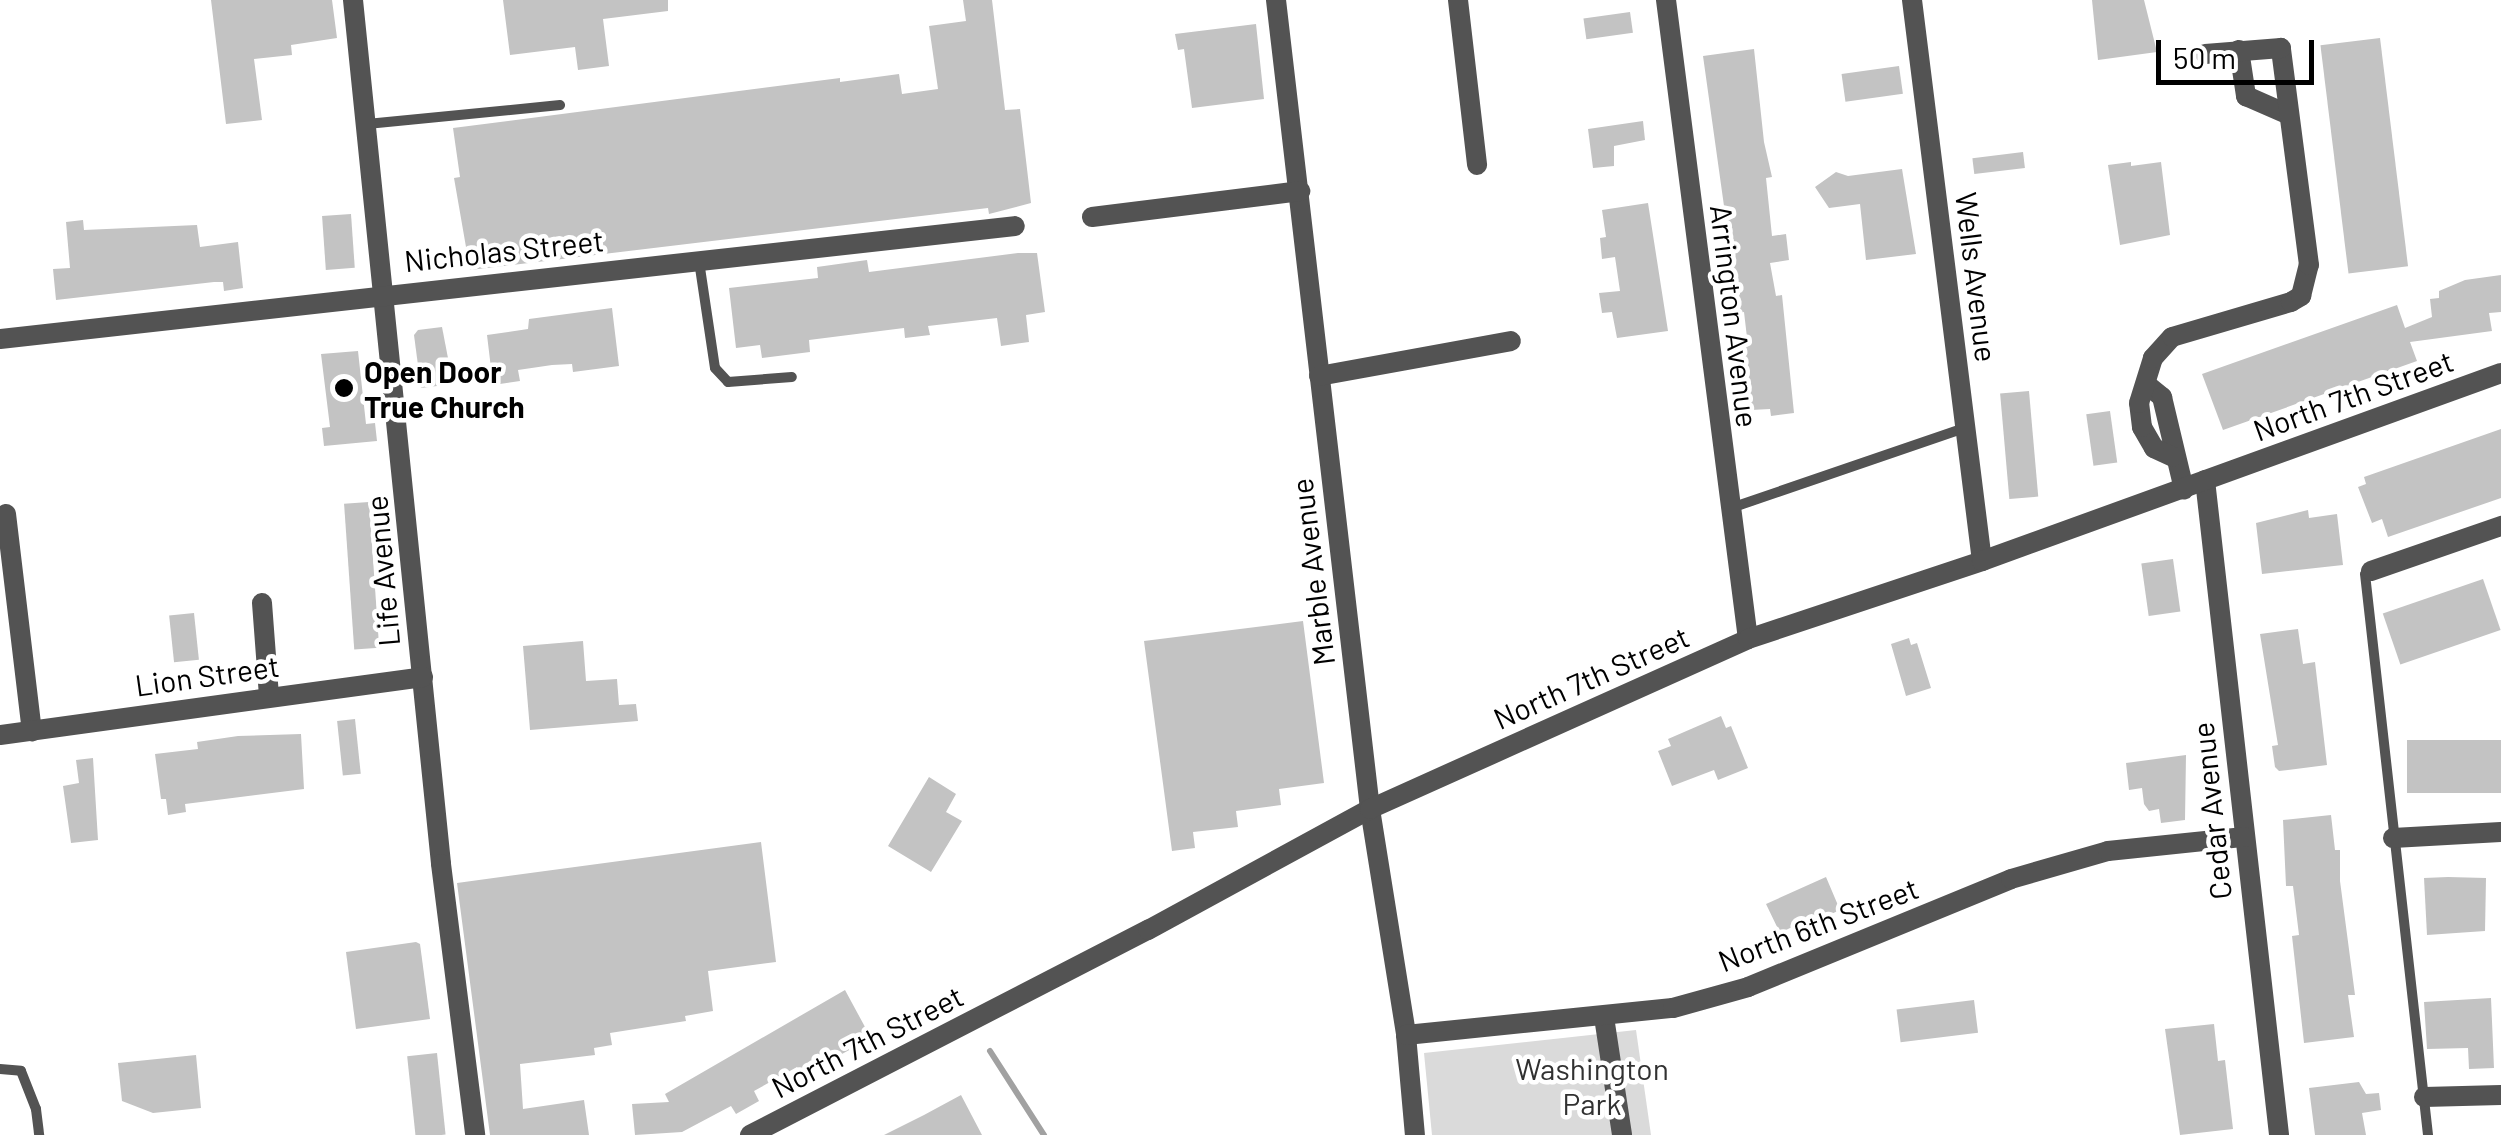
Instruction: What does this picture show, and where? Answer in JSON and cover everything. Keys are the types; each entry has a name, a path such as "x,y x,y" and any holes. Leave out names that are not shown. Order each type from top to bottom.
{"street":[{"name":"Life Avenue","path":"352,0 386,292 422,677 475,1135"},
{"name":"Marble Avenue","path":"1276,0 1370,810 1406,1035 1415,1135"},
{"path":"1458,0 1477,165"},
{"name":"Arrington Avenue","path":"1666,0 1748,639"},
{"name":"Wells Avenue","path":"1912,0 1982,561"},
{"path":"2184,488 2162,397 2146,384 2153,358 2172,337 2302,296 2310,265 2281,48 2205,54"},
{"path":"2239,50 2246,96 2289,114"},
{"path":"1092,217 1300,191"},
{"name":"Nicholas Street","path":"0,339 386,292 1014,226"},
{"path":"1319,376 1511,341"},
{"name":"North 7th Street","path":"750,1135 1148,930 1370,810 1748,639 1982,561 2501,374"},
{"name":"Cedar Avenue","path":"2204,480 2279,1135"},
{"path":"6,514 32,731"},
{"path":"2371,571 2501,526"},
{"path":"262,603 269,696"},
{"name":"Lion Street","path":"0,736 422,677"},
{"path":"2394,838 2501,832"},
{"name":"North 6th Street","path":"1406,1035 1673,1008 1748,987 2011,879 2108,851 2244,837"},
{"path":"1604,1017 1622,1135"},
{"path":"2424,1098 2501,1095"}],"lane":[{"path":"367,124 560,106"},
{"path":"699,260 715,368 728,382 792,377"},
{"path":"1730,508 1965,428"},
{"path":"2371,571 2366,574 2428,1135"},
{"path":"0,1068 21,1071 36,1108 38,1135"}],"green space":[{"name":"Washington Park","path":"1636,1030 1651,1135 1432,1135 1424,1053"}],"building":[{"path":"211,0 332,0 337,38 291,45 292,55 254,59 262,120 226,124"},
{"path":"503,0 668,0 668,11 603,19 609,66 578,70 575,47 510,55"},
{"path":"963,0 992,0 1005,110 1020,109 1031,203 989,214 988,208 470,270 454,178 460,177 453,128 840,78 840,82 899,74 902,94 938,89 929,26 966,21"},
{"path":"2092,0 2144,0 2157,52 2098,60"},
{"path":"1630,12 1633,33 1586,39 1583,19"},
{"path":"1256,24 1264,99 1192,108 1184,49 1178,50 1175,34"},
{"path":"2380,38 2408,266 2348,274 2320,45"},
{"path":"1754,49 1764,142 1772,177 1766,178 1772,236 1786,234 1789,260 1770,263 1776,296 1782,295 1794,413 1771,416 1770,409 1751,410 1742,347 1748,346 1744,312 1739,313 1703,56"},
{"path":"1899,66 1903,94 1845,102 1842,74"},
{"path":"1643,121 1645,140 1614,146 1614,166 1593,168 1588,129"},
{"path":"2023,152 2025,168 1974,174 1972,158"},
{"path":"2131,162 2131,166 2161,162 2170,235 2120,245 2108,165"},
{"path":"1902,169 1916,254 1866,260 1860,204 1829,208 1815,187 1836,172 1848,176"},
{"path":"1648,203 1668,331 1617,338 1612,312 1602,313 1599,293 1620,291 1615,257 1602,259 1600,238 1606,237 1602,210"},
{"path":"351,214 355,268 326,270 322,216"},
{"path":"83,220 84,230 197,225 200,247 238,242 243,288 224,291 223,282 214,282 56,300 53,269 70,268 66,222"},
{"path":"1037,253 1045,312 1026,315 1029,342 1001,346 997,318 928,326 930,335 905,338 904,328 809,340 810,352 762,358 760,345 736,348 729,288 818,278 817,267 867,260 869,272"},
{"path":"2501,275 2501,312 2489,313 2492,331 2410,342 2417,361 2223,430 2202,374 2397,305 2405,328 2432,317 2430,299 2439,298 2439,291 2465,280"},
{"path":"612,308 619,366 573,372 572,364 518,370 520,381 493,385 487,335 528,329 529,319"},
{"path":"442,327 453,384 421,388 414,335 418,330"},
{"name":"Open Door True Church","path":"358,351 366,424 375,423 377,441 324,446 322,428 330,427 321,354"},
{"path":"2029,391 2038,497 2009,499 2000,394"},
{"path":"2110,411 2117,462 2093,466 2086,414"},
{"path":"2501,429 2501,498 2388,537 2382,519 2372,523 2358,487 2366,484 2364,477"},
{"path":"369,502 379,648 354,649 344,504"},
{"path":"2308,510 2309,518 2337,514 2343,565 2262,574 2256,523"},
{"path":"2173,559 2180,611 2149,616 2141,563"},
{"path":"2483,579 2501,630 2400,665 2383,614"},
{"path":"194,613 199,660 174,662 169,616"},
{"path":"1303,621 1324,783 1279,789 1281,805 1236,811 1238,827 1193,832 1195,848 1172,851 1144,641"},
{"path":"2298,629 2303,664 2315,662 2327,765 2279,771 2272,746 2278,745 2260,634"},
{"path":"1909,638 1911,645 1917,643 1931,688 1906,696 1891,644"},
{"path":"583,641 586,681 617,679 619,705 636,704 638,721 530,730 523,646"},
{"path":"1721,716 1726,728 1731,726 1748,768 1718,780 1714,770 1672,786 1658,751 1671,746 1668,739"},
{"path":"355,719 361,774 343,776 337,721"},
{"path":"301,734 304,789 185,804 186,812 168,815 166,799 161,799 155,754 198,749 197,742 238,736"},
{"path":"2407,740 2501,740 2501,793 2407,793"},
{"path":"2186,755 2185,820 2161,823 2159,809 2149,811 2144,804 2142,788 2129,790 2126,763"},
{"path":"93,758 98,840 71,843 63,786 79,783 76,760"},
{"path":"929,777 956,794 946,812 962,821 931,872 888,846"},
{"path":"2331,815 2335,850 2340,850 2340,881 2355,995 2348,995 2354,1037 2304,1043 2292,936 2299,935 2293,886 2286,886 2283,820"},
{"path":"761,842 776,962 708,971 713,1011 685,1016 686,1021 610,1033 612,1045 594,1048 595,1055 520,1064 523,1109 584,1100 589,1135 490,1135 457,883"},
{"path":"1826,877 1840,910 1818,920 1816,915 1780,933 1766,904"},
{"path":"2424,878 2486,878 2485,931 2427,935"},
{"path":"420,944 430,1019 356,1029 346,952"},
{"path":"845,990 871,1038 802,1076 797,1067 754,1091 759,1101 736,1114 731,1106 682,1132 635,1135 632,1104 669,1102 665,1094"},
{"path":"2491,998 2494,1068 2469,1069 2468,1048 2427,1049 2424,1002"},
{"path":"1974,1000 1978,1033 1901,1042 1897,1010"},
{"path":"2214,1024 2218,1061 2225,1060 2233,1129 2180,1135 2165,1029"},
{"path":"437,1053 446,1135 415,1135 407,1056"},
{"path":"196,1055 201,1108 153,1113 122,1101 118,1063"},
{"path":"2359,1082 2366,1094 2379,1093 2381,1110 2362,1113 2366,1135 2315,1135 2309,1088"},
{"path":"961,1095 982,1135 884,1135 924,1115"}],"waterway":[{"path":"990,1051 1044,1135"}],"place":[{"name":"Open Door True Church","path":"344,388"}]}
